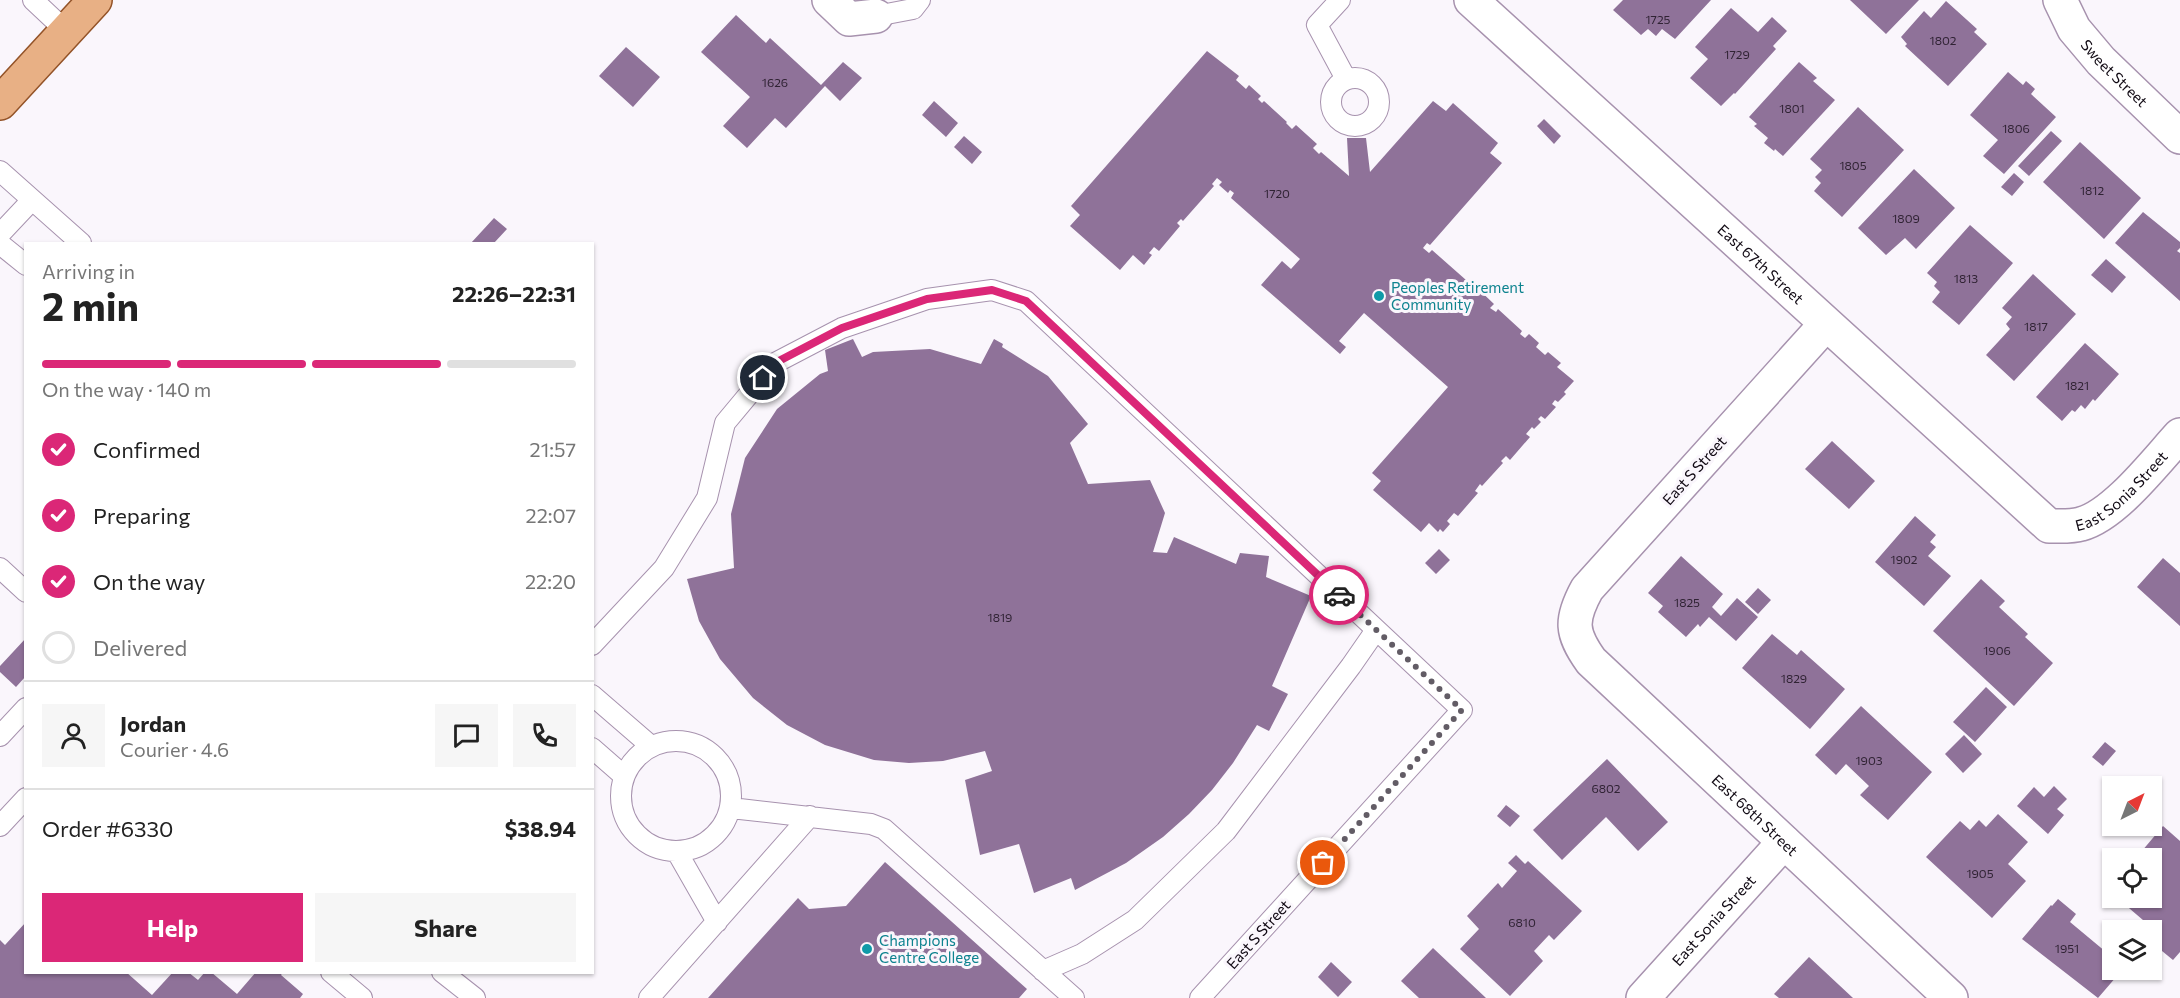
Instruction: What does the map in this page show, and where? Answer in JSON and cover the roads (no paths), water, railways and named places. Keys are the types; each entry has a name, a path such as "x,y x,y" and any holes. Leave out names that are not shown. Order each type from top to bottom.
{"main road":[{"path":"0,103 95,0"}],"street":[{"path":"829,0 849,19 876,16"},
{"name":"East 67th Street","path":"1471,0 2049,526"},
{"name":"Sweet Street","path":"2060,0 2074,29 2101,61 2180,137"},
{"name":"East S Street","path":"1575,623 1576,609 1587,589 1826,324"},
{"name":"East Sonia Street","path":"2049,526 2081,524 2101,514 2125,495 2180,435"},
{"name":"East 68th Street","path":"1575,623 1577,642 1591,661 1951,998"},
{"name":"East Sonia Street","path":"1643,998 1784,842"}],"lane":[{"path":"33,0 66,31"},
{"path":"876,16 913,9 920,0"},
{"path":"1340,0 1317,25 1346,79"},
{"path":"0,171 80,242"},
{"path":"0,234 32,200"},
{"path":"0,244 24,264"},
{"path":"594,643 664,568 707,498 725,423 775,363 842,328 927,299 992,290 1026,301 1376,630 1226,831 1135,920 1082,954 1043,971"},
{"path":"0,568 24,590"},
{"name":"East S Street","path":"1200,998 1462,710 1376,630"},
{"path":"594,697 651,746"},
{"path":"0,736 24,710"},
{"path":"669,741 686,741 703,747 717,758 727,773 732,790 731,808 724,825 712,839 695,849 677,852 658,849 642,840 629,826 621,809 620,790 624,776 636,757 651,746 669,741"},
{"path":"594,750 624,776"},
{"path":"0,826 24,800"},
{"path":"731,808 871,824 884,829 1074,998"},
{"path":"649,998 810,816"},
{"path":"677,852 717,921"},
{"path":"333,974 362,998"},
{"path":"445,974 475,998"}],"place":[{"name":"Peoples Retirement Community","path":"1379,296"},
{"name":"Champions Centre College","path":"867,949"}]}
